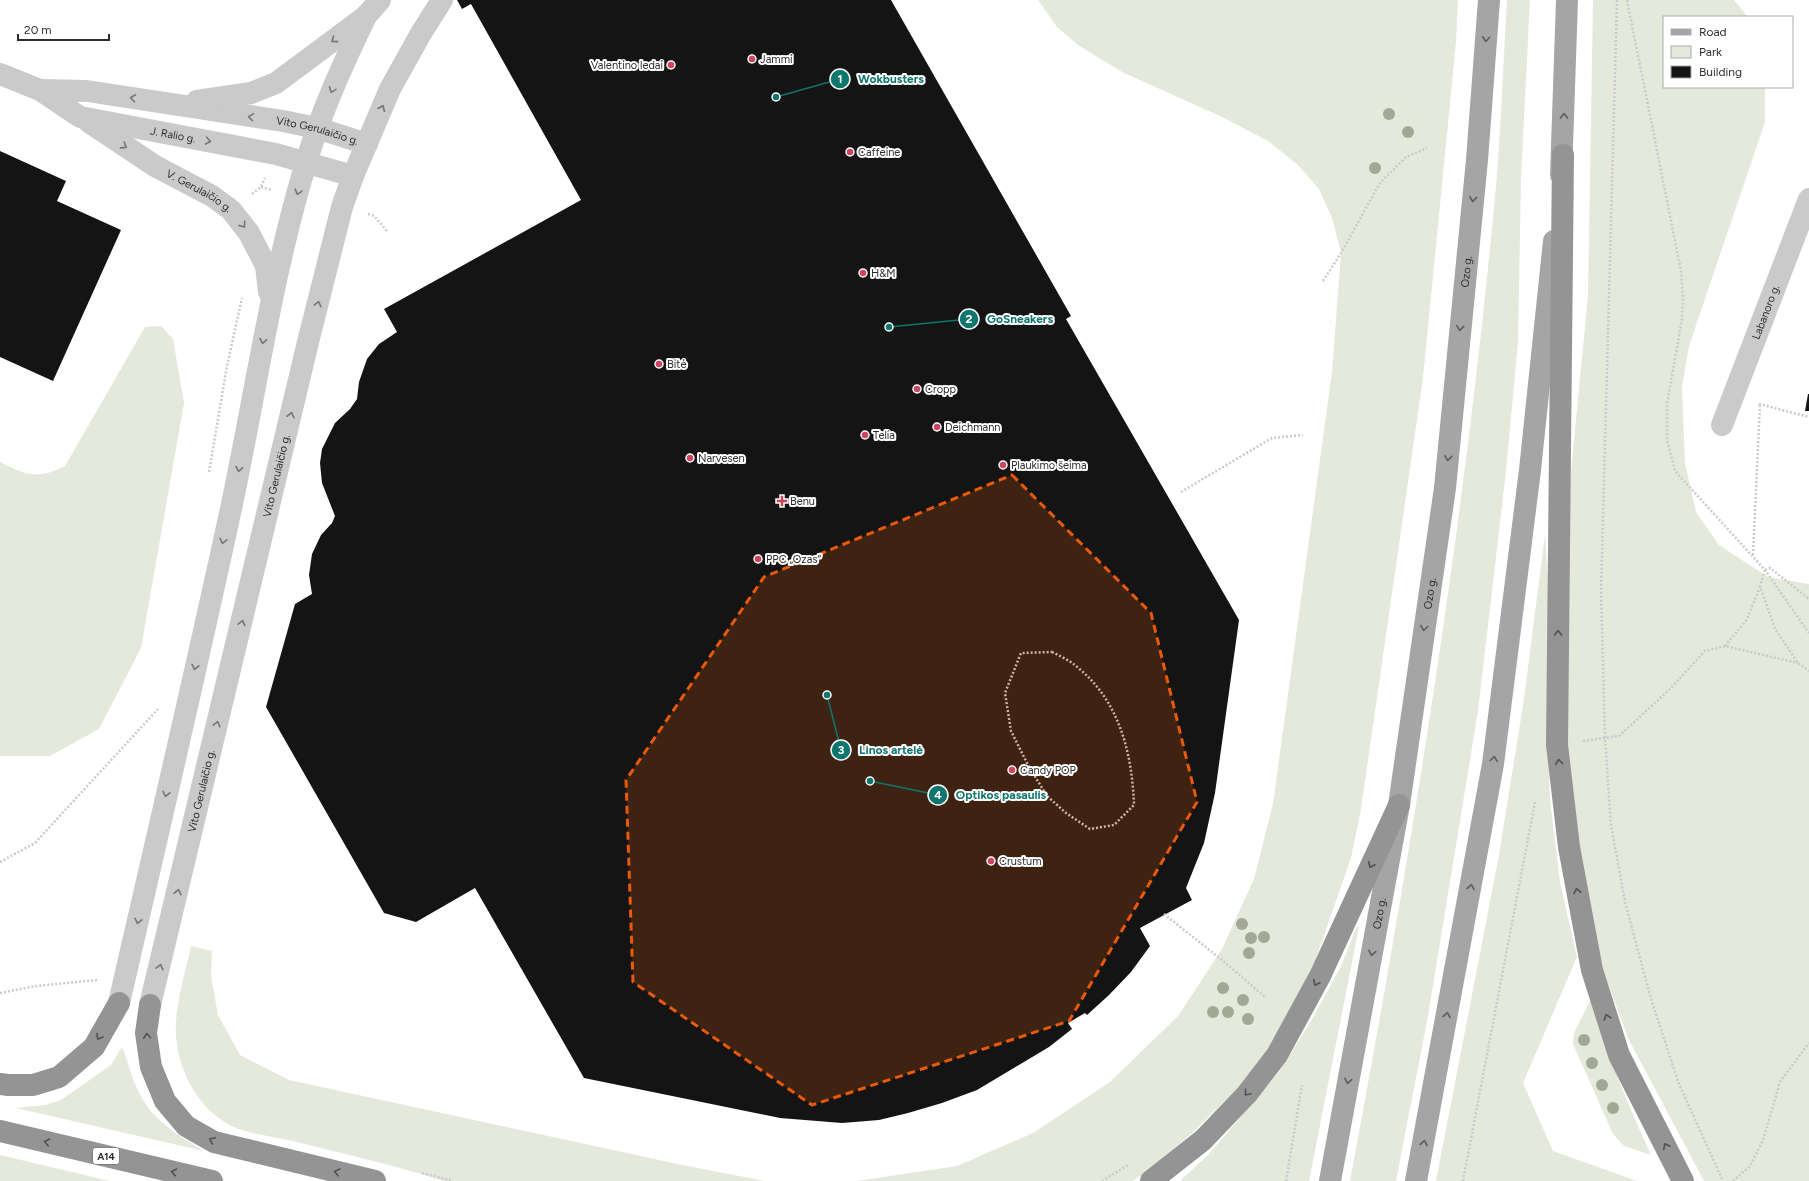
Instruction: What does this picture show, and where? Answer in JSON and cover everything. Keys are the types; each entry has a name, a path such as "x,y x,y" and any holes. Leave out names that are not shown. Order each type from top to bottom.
{"highway":[{"path":"1563,155 1557,745 1569,847 1592,970 1619,1055 1683,1181"},
{"path":"1151,1181 1203,1140 1247,1094 1277,1055 1320,976 1399,805"},
{"path":"0,1084 34,1085 59,1077 94,1046 119,1004"},
{"path":"150,1005 146,1033 151,1067 165,1101 186,1126 214,1142 375,1181"},
{"name":"A14","path":"0,1131 212,1181"}],"main road":[{"name":"Ozo g.","path":"1330,1181 1399,805 1445,488 1477,160 1489,0"},
{"path":"1416,1181 1493,764 1530,470 1563,155 1567,0"}],"street":[{"path":"40,90 87,91 172,103 251,93 276,83 366,16 380,0"},
{"path":"367,144 390,89 420,35 442,0"},
{"path":"119,1004 232,503 271,303 306,161 338,74 366,16"},
{"name":"J. Ralio g.","path":"0,74 40,90 80,117 276,154 306,161 353,176"},
{"name":"Vito Gerulaičio g.","path":"150,1005 310,334 342,208 353,176 367,144 317,128 172,103"},
{"name":"V. Gerulaičio g.","path":"80,117 155,166 212,196 231,210 249,233 266,266 271,303"},
{"name":"Labanoro g.","path":"1722,424 1731,396 1809,199"}],"path":[{"path":"1617,0 1601,591 1605,738 1612,833 1625,902 1649,992 1679,1084 1723,1181"},
{"path":"1627,0 1681,271 1683,305 1667,404 1667,440 1675,471 1765,570 1809,633"},
{"path":"1323,280 1342,253 1380,183 1406,157 1427,148"},
{"path":"374,216 388,232"},
{"path":"208,479 227,366 243,294"},
{"path":"1731,396 1809,417"},
{"path":"1753,556 1760,404"},
{"path":"1180,492 1272,438 1303,436"},
{"path":"1765,570 1770,568 1809,599"},
{"path":"1724,646 1746,621 1765,570"},
{"path":"1760,586 1775,629 1798,663 1809,671"},
{"path":"1557,745 1619,736 1670,689 1705,651 1724,646 1798,663"},
{"path":"1052,652 1075,665 1102,692 1123,732 1133,775 1134,805 1114,825 1090,828 1066,813 1048,796 1028,765 1011,731 1005,693 1022,653 1052,652"},
{"path":"0,862 34,843 159,708"},
{"path":"1463,1181 1536,800"},
{"path":"1164,914 1222,960 1265,997"},
{"path":"0,993 36,986 99,980"},
{"path":"1733,1181 1750,1166 1763,1140 1780,1082 1809,1043"},
{"path":"1286,1181 1302,1085"},
{"path":"1102,1181 1134,1161"},
{"path":"422,1173 453,1181"}],"highlighted area":[{"path":"1012,475 1151,613 1197,802 1069,1021 812,1105 633,982 626,780 764,577"}],"green space":[{"path":"1038,0 1458,0 1456,42 1423,378 1361,809 1351,858 1312,970 1269,1049 1241,1085 1191,1134 1142,1175 1132,1181 857,1181 957,1166 1033,1133 1110,1082 1178,1016 1222,949 1254,879 1273,804 1332,372 1341,253 1332,218 1319,189 1298,165 1268,141 1222,117 1122,72 1078,45 1057,27"},
{"path":"1507,0 1530,0 1521,178 1518,342 1506,471 1478,711 1428,1016 1396,1181 1350,1181 1415,814 1452,568 1468,445 1495,197"},
{"path":"1593,0 1734,0 1747,16 1663,16 1663,88 1765,88 1765,122 1689,346 1682,387 1685,463 1696,512 1719,545 1768,577 1809,584 1809,1181 1704,1181 1629,1040 1601,965 1577,841 1565,733 1570,482 1588,295"},
{"path":"161,326 173,339 184,403 141,648 99,729 50,756 0,756 0,462 25,473 32,474 47,473 65,466 145,327"},
{"path":"1545,534 1549,598 1548,736 1550,800 1560,882 1577,957 1523,1083 1553,1151 1637,1181 1436,1181 1499,855 1524,699"},
{"path":"1357,926 1359,927 1309,1181 1180,1181 1208,1155 1279,1072 1310,1023 1341,966"},
{"path":"191,946 212,951 211,976 218,1015 240,1055 289,1080 687,1166 765,1181 444,1181 409,1170 293,1141 251,1133 236,1128 223,1121 202,1102 187,1077 178,1050 176,1036 177,1014 180,991"},
{"path":"1591,999 1603,1039 1618,1078 1651,1155 1624,1146 1613,1134 1573,1044 1574,1033"},
{"path":"122,1047 136,1085 143,1100 150,1110 175,1133 204,1151 16,1108 45,1105 61,1100 111,1065"},
{"path":"0,1155 110,1181 0,1181"}],"building":[{"name":"PPC „Ozas“","path":"457,0 891,0 1071,316 1066,319 1239,620 1215,793 1204,843 1186,888 1192,900 1140,928 1150,946 1131,972 1109,995 1087,1015 1085,1013 1068,1023 1072,1029 1049,1047 977,1090 942,1103 908,1113 879,1120 842,1123 780,1118 584,1078 475,888 416,922 384,913 266,707 295,604 312,594 309,575 312,554 321,535 332,523 335,516 322,483 320,463 322,449 335,423 350,409 357,399 359,382 367,359 379,344 397,332 384,309 581,200 471,4 462,9"},
{"path":"0,151 66,181 57,201 121,230 53,381 0,357"},
{"path":"1808,394 1809,411 1805,411"}],"place":[{"name":"Jammi","path":"752,59"},
{"name":"Valentino ledai","path":"671,65"},
{"name":"Wokbusters","path":"776,97"},
{"name":"Caffeine","path":"850,152"},
{"name":"H&M","path":"863,273"},
{"name":"GoSneakers","path":"889,327"},
{"name":"Bitė","path":"659,364"},
{"name":"Cropp","path":"917,389"},
{"name":"Deichmann","path":"937,427"},
{"name":"Telia","path":"865,435"},
{"name":"Narvesen","path":"690,458"},
{"name":"Plaukimo šeima","path":"1003,465"},
{"name":"Benu","path":"782,501"},
{"name":"PPC „Ozas“","path":"758,559"},
{"name":"Linos artelė","path":"827,695"},
{"name":"Candy POP","path":"1012,770"},
{"name":"Optikos pasaulis","path":"870,781"},
{"name":"Crustum","path":"991,861"}]}
